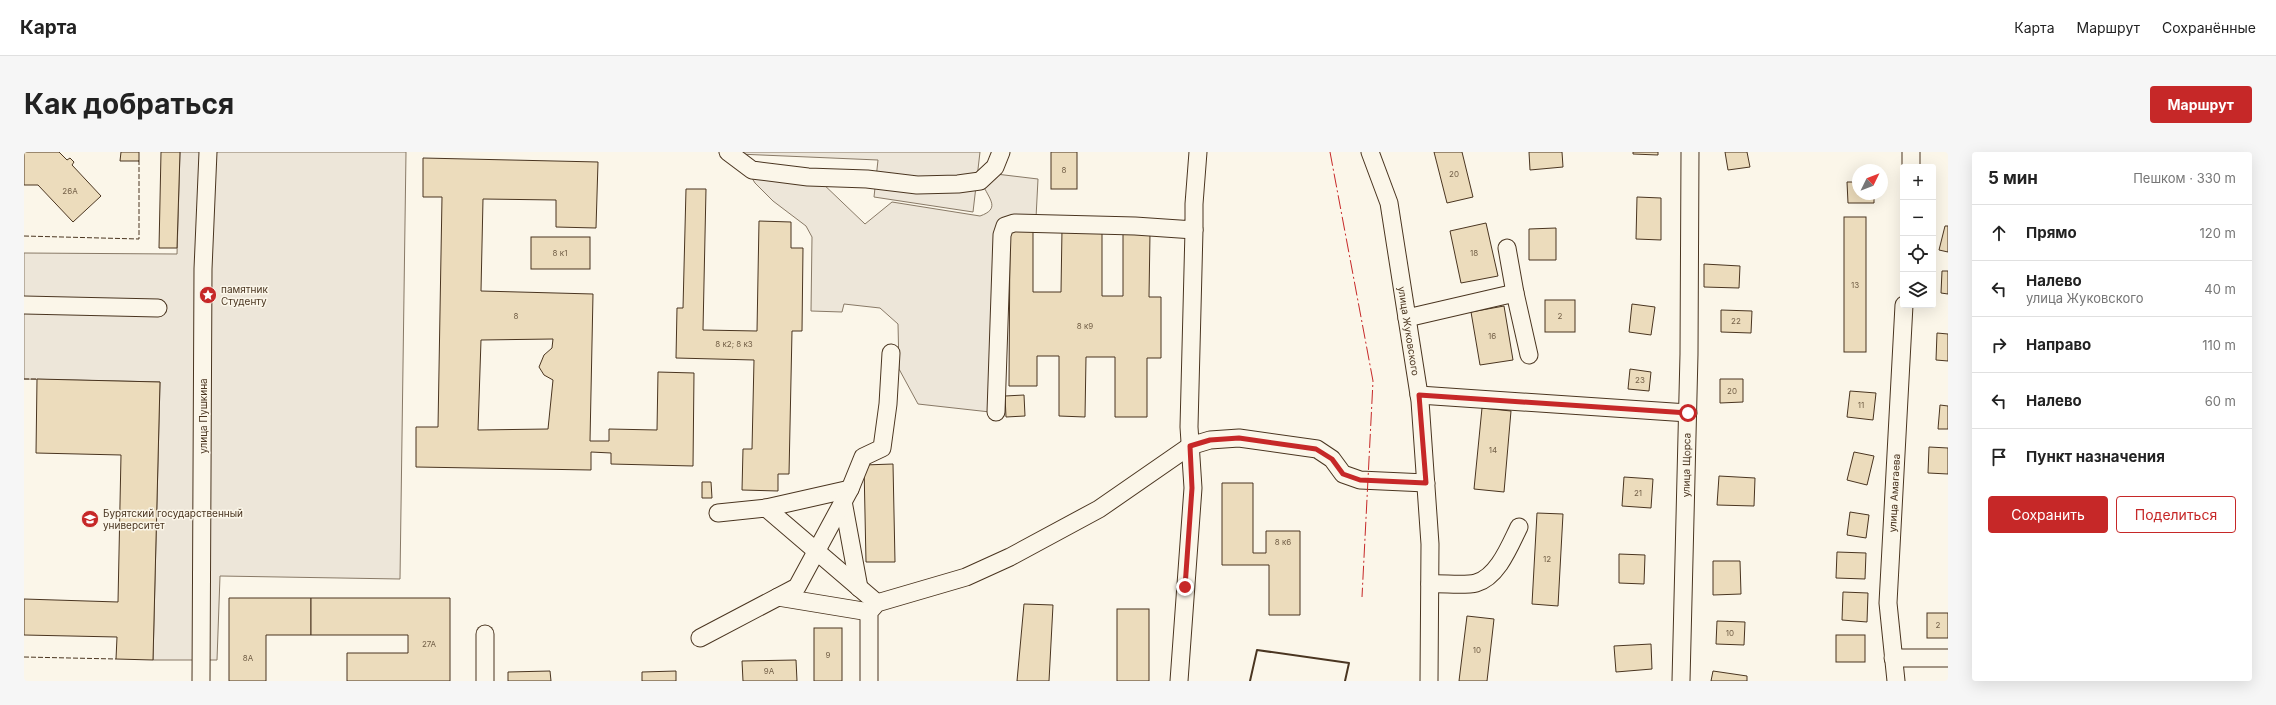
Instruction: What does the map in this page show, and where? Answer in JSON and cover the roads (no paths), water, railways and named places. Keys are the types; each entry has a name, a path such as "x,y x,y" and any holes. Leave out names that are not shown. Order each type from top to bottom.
{"street":[{"name":"улица Пушкина","path":"201,681 203,275 208,152"},
{"path":"728,152 752,170 808,177 867,179 918,185 958,184 980,181 995,167 1001,152"},
{"path":"1179,681 1192,488 1190,446 1194,204 1198,152"},
{"name":"улица Жуковского","path":"1370,152 1389,203 1419,395 1430,544 1429,681"},
{"name":"улица Щорса","path":"1681,681 1688,413 1690,152"},
{"path":"1910,164 1911,152"},
{"path":"996,412 1002,235 1005,226 1022,224 1135,226 1194,230"},
{"path":"1508,248 1515,293 1529,355"},
{"path":"1407,318 1515,293"},
{"path":"24,305 158,308"},
{"name":"улица Амагаева","path":"1896,681 1888,603 1904,308"},
{"path":"700,638 797,587 846,495 863,457 882,448 888,404 891,353"},
{"path":"1419,395 1688,413"},
{"path":"778,597 873,608 966,577 1010,557 1099,509 1190,446 1210,440 1239,438 1316,449 1332,459 1343,474 1354,478 1426,483"},
{"path":"718,513 766,508 846,495"},
{"path":"846,495 859,588"},
{"path":"766,508 859,588 873,608 869,681"},
{"path":"1430,584 1477,583 1494,571 1505,556 1519,527"},
{"path":"485,634 485,681"},
{"path":"1893,658 1948,658"}],"place":[{"name":"памятник Студенту","path":"208,295"},
{"name":"Бурятский государственный университет","path":"90,519"}]}
